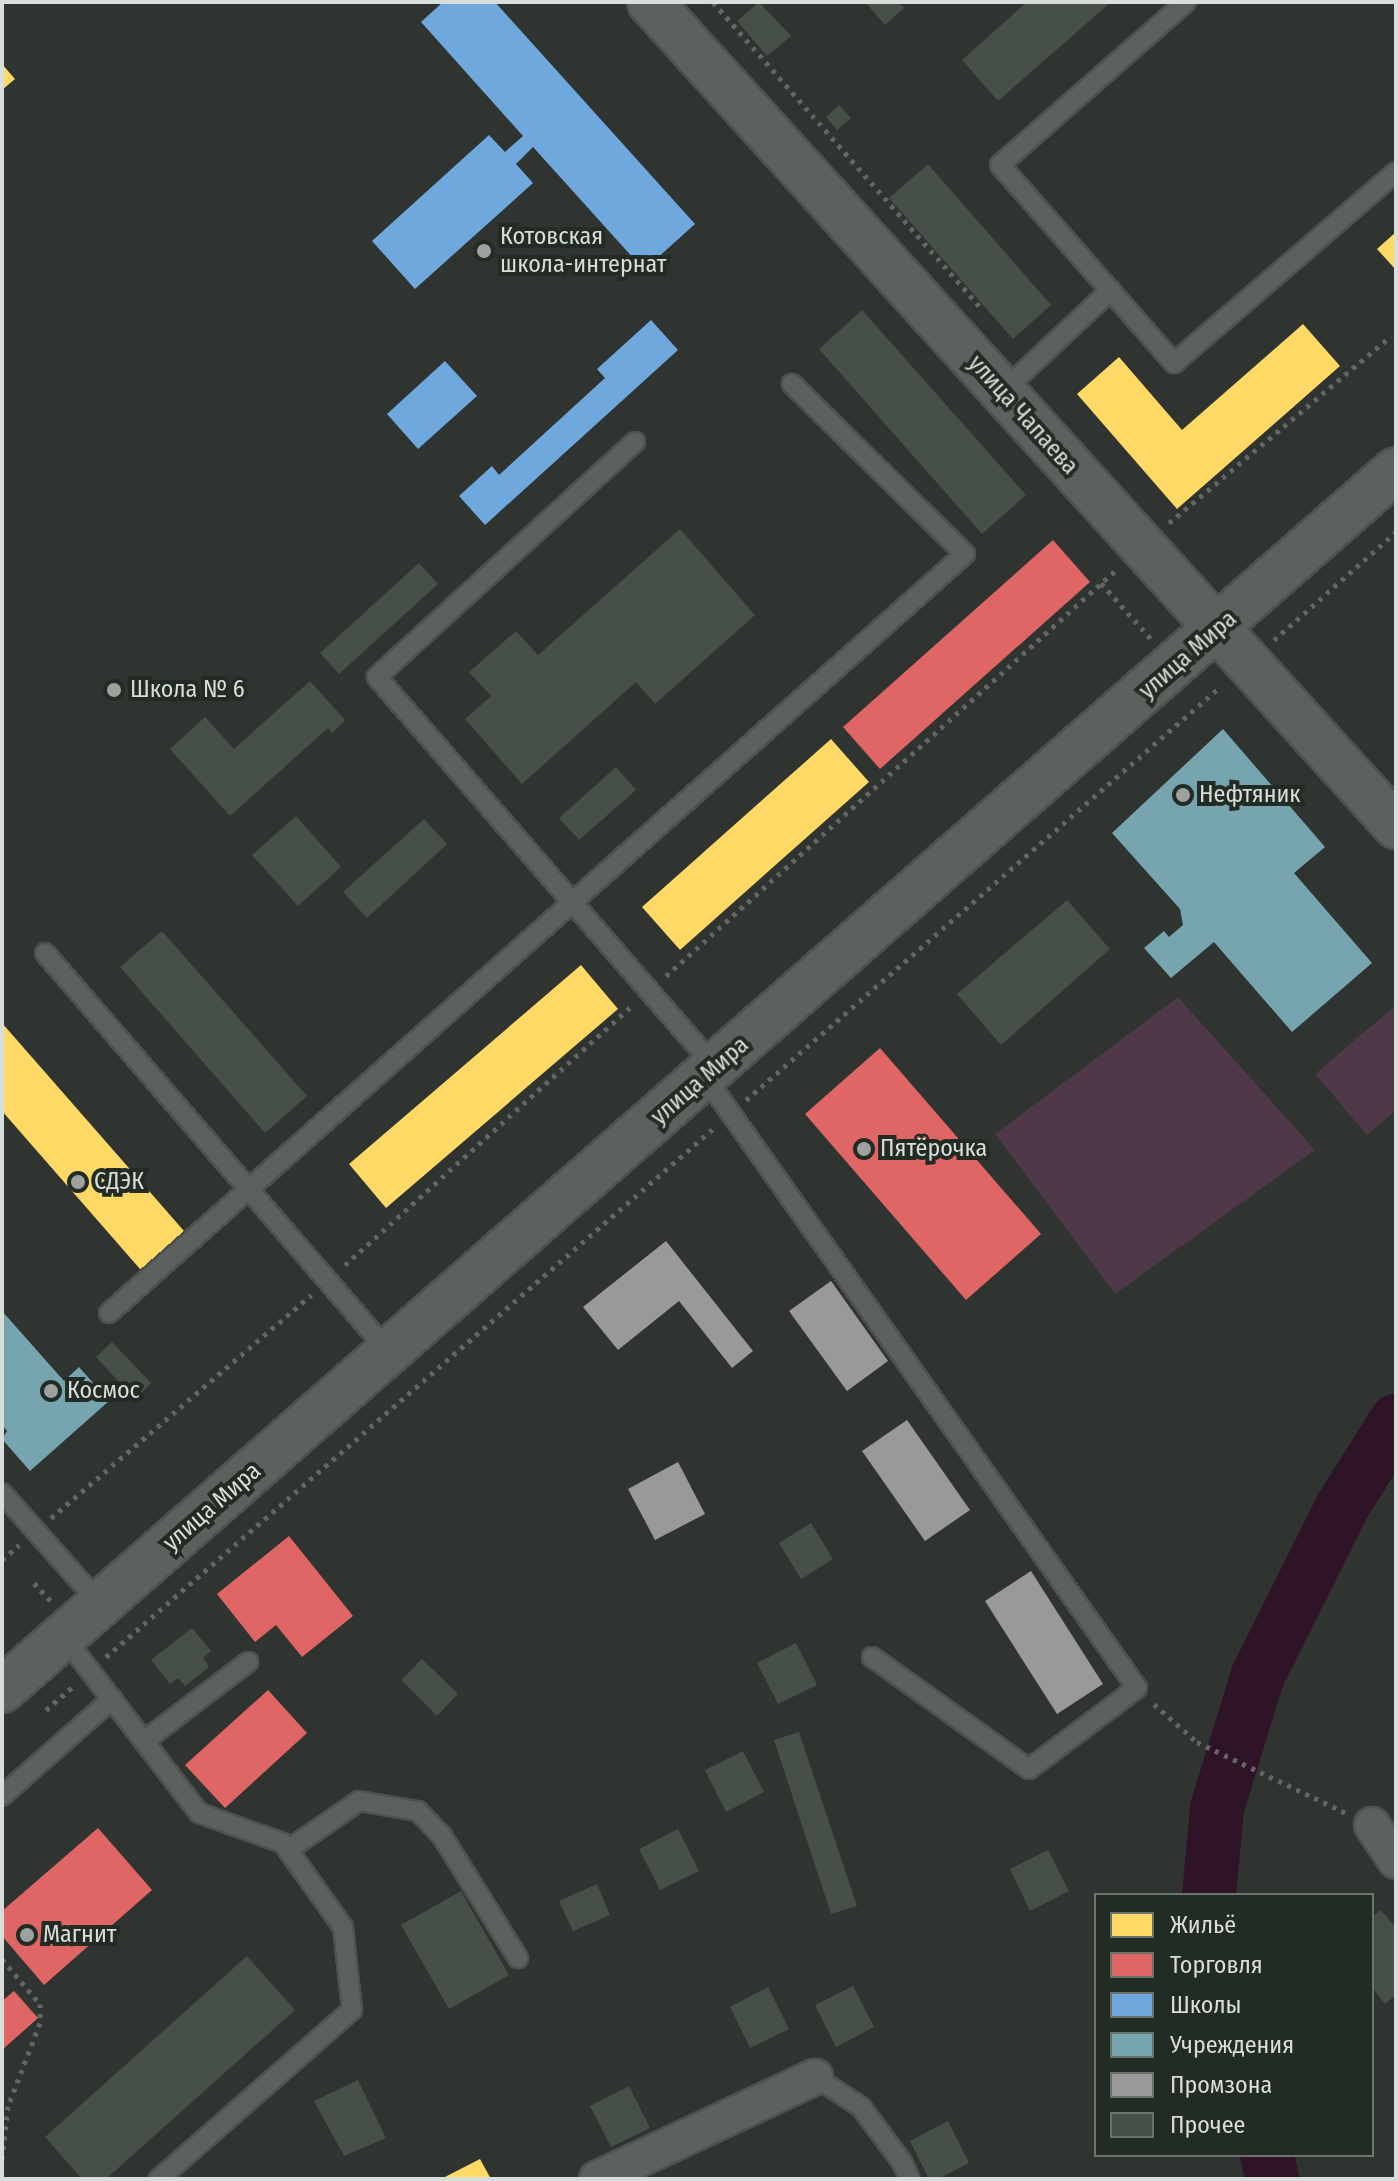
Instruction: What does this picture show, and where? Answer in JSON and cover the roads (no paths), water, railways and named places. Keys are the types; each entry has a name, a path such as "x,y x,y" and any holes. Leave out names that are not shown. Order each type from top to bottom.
{"street":[{"name":"улица Чапаева","path":"650,2 1396,826"},
{"name":"улица Мира","path":"2,1690 1217,630 1396,470"},
{"path":"1372,1825 1396,1861"},
{"path":"597,2179 815,2077"}],"lane":[{"path":"1186,2 1000,165 1174,363 1396,172"},
{"path":"1002,392 1111,290"},
{"path":"109,1313 965,554 792,384"},
{"path":"635,442 377,677 649,991 710,1073 1137,1688 1029,1769 872,1657"},
{"path":"45,953 389,1352"},
{"path":"2,1493 101,1605"},
{"path":"64,1637 199,1813 283,1843 343,1927 352,2010 159,2179"},
{"path":"144,1741 248,1662"},
{"path":"2,1796 112,1699"},
{"path":"288,1850 359,1801 418,1811 442,1836 518,1958"},
{"path":"815,2077 861,2107 902,2162 910,2179"}],"waterway":[{"path":"1209,1893 1217,1808 1258,1675 1342,1507 1396,1421"},
{"path":"1267,2157 1272,2179"}],"place":[{"name":"Котовская школа-интернат","path":"484,251"},
{"name":"Школа № 6","path":"114,690"},
{"name":"Нефтяник","path":"1183,795"},
{"name":"Пятёрочка","path":"864,1149"},
{"name":"СДЭК","path":"78,1182"},
{"name":"Космос","path":"51,1391"},
{"name":"Магнит","path":"27,1935"}]}
